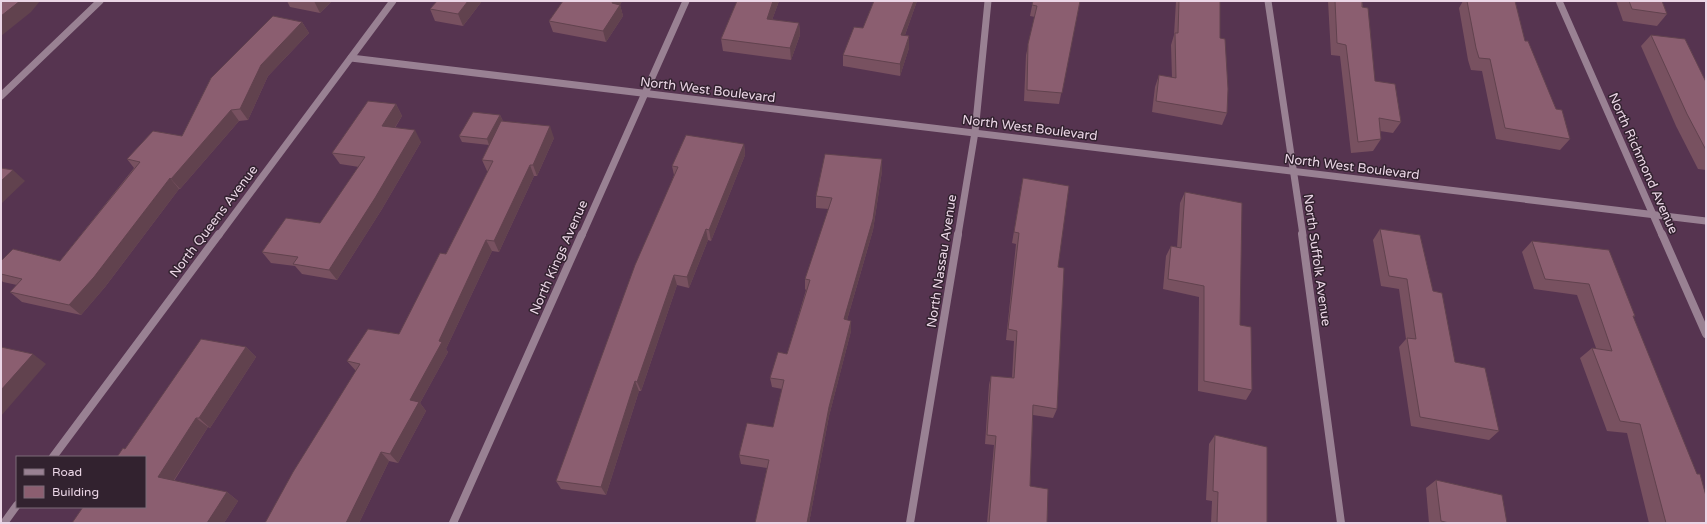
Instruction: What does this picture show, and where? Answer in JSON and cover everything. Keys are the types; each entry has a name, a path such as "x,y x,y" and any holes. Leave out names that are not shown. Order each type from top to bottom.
{"street":[{"path":"1,96 100,1"},
{"name":"North Queens Avenue","path":"54,456 393,1"},
{"name":"North Kings Avenue","path":"453,523 686,1"},
{"name":"North Nassau Avenue","path":"910,523 975,132 988,1"},
{"name":"North Suffolk Avenue","path":"1268,1 1294,171 1342,523"},
{"name":"North Richmond Avenue","path":"1559,1 1706,334"},
{"name":"North West Boulevard","path":"351,58 1706,221"},
{"path":"4,523 16,506"}],"building":[{"path":"1,1 20,1 1,16"},
{"path":"437,1 468,1 458,14 430,9"},
{"path":"563,1 613,1 612,3 620,5 603,31 549,21"},
{"path":"737,1 773,1 767,19 799,23 790,48 721,39"},
{"path":"874,1 914,1 901,35 909,36 900,64 843,55 854,27 863,28"},
{"path":"1033,1 1080,1 1062,93 1027,90 1028,44 1037,6 1032,5"},
{"path":"1179,1 1220,1 1220,38 1225,39 1228,89 1227,113 1156,101 1159,75 1176,78 1175,33 1178,33"},
{"path":"1335,1 1362,1 1362,7 1368,8 1375,81 1395,84 1401,122 1379,118 1381,139 1358,142 1346,45 1337,43"},
{"path":"1467,1 1515,1 1525,41 1528,41 1556,109 1562,110 1570,139 1505,128 1490,59 1479,58"},
{"path":"1629,1 1662,1 1667,14 1632,9"},
{"path":"273,16 302,22 261,65 240,109 231,110 171,179 170,178 94,277 69,305 10,292 22,279 1,274 1,261 13,249 60,261 140,162 127,159 153,131 182,136 211,78"},
{"path":"1651,35 1685,39 1706,82 1706,150 1687,114"},
{"path":"368,101 396,104 382,126 415,130 375,198 329,270 293,264 298,257 262,252 286,218 320,223 365,157 332,153"},
{"path":"473,112 500,115 487,139 459,136"},
{"path":"501,121 550,126 533,165 530,165 494,241 486,240 439,341 442,342 410,400 419,402 390,454 381,452 346,523 265,523 293,472 360,364 347,361 368,329 399,334 440,253 446,254 493,161 482,160"},
{"path":"686,135 744,144 709,230 706,229 687,277 674,275 637,382 635,381 601,487 556,481 635,265 678,167 672,166"},
{"path":"825,154 882,159 873,219 844,319 851,321 829,407 807,523 755,523 769,460 739,455 747,423 773,427 784,380 770,378 778,352 787,354 810,280 805,279 832,198 816,196"},
{"path":"1,168 13,170 1,181"},
{"path":"1023,178 1069,186 1058,267 1064,268 1057,409 1033,405 1030,486 1048,489 1047,523 989,523 996,436 987,435 991,376 1014,378 1017,331 1008,329 1019,233 1014,232"},
{"path":"1185,192 1242,203 1240,325 1251,327 1252,390 1204,381 1204,286 1168,279 1171,246 1181,248"},
{"path":"1380,229 1420,235 1433,291 1442,293 1455,362 1485,368 1499,431 1420,417 1407,338 1416,339 1407,279 1389,276"},
{"path":"1532,241 1609,250 1635,316 1633,316 1697,474 1700,474 1706,496 1706,523 1666,523 1640,424 1620,421 1592,348 1612,351 1589,284 1545,279"},
{"path":"201,339 246,347 199,418 196,418 158,477 227,492 207,523 72,523 82,508 146,508 146,456 118,456 123,448 125,449"},
{"path":"1,347 33,354 1,390"},
{"path":"1215,435 1267,447 1267,523 1217,523 1218,492 1213,491"},
{"path":"1436,480 1502,495 1507,523 1449,523 1441,521"}]}
